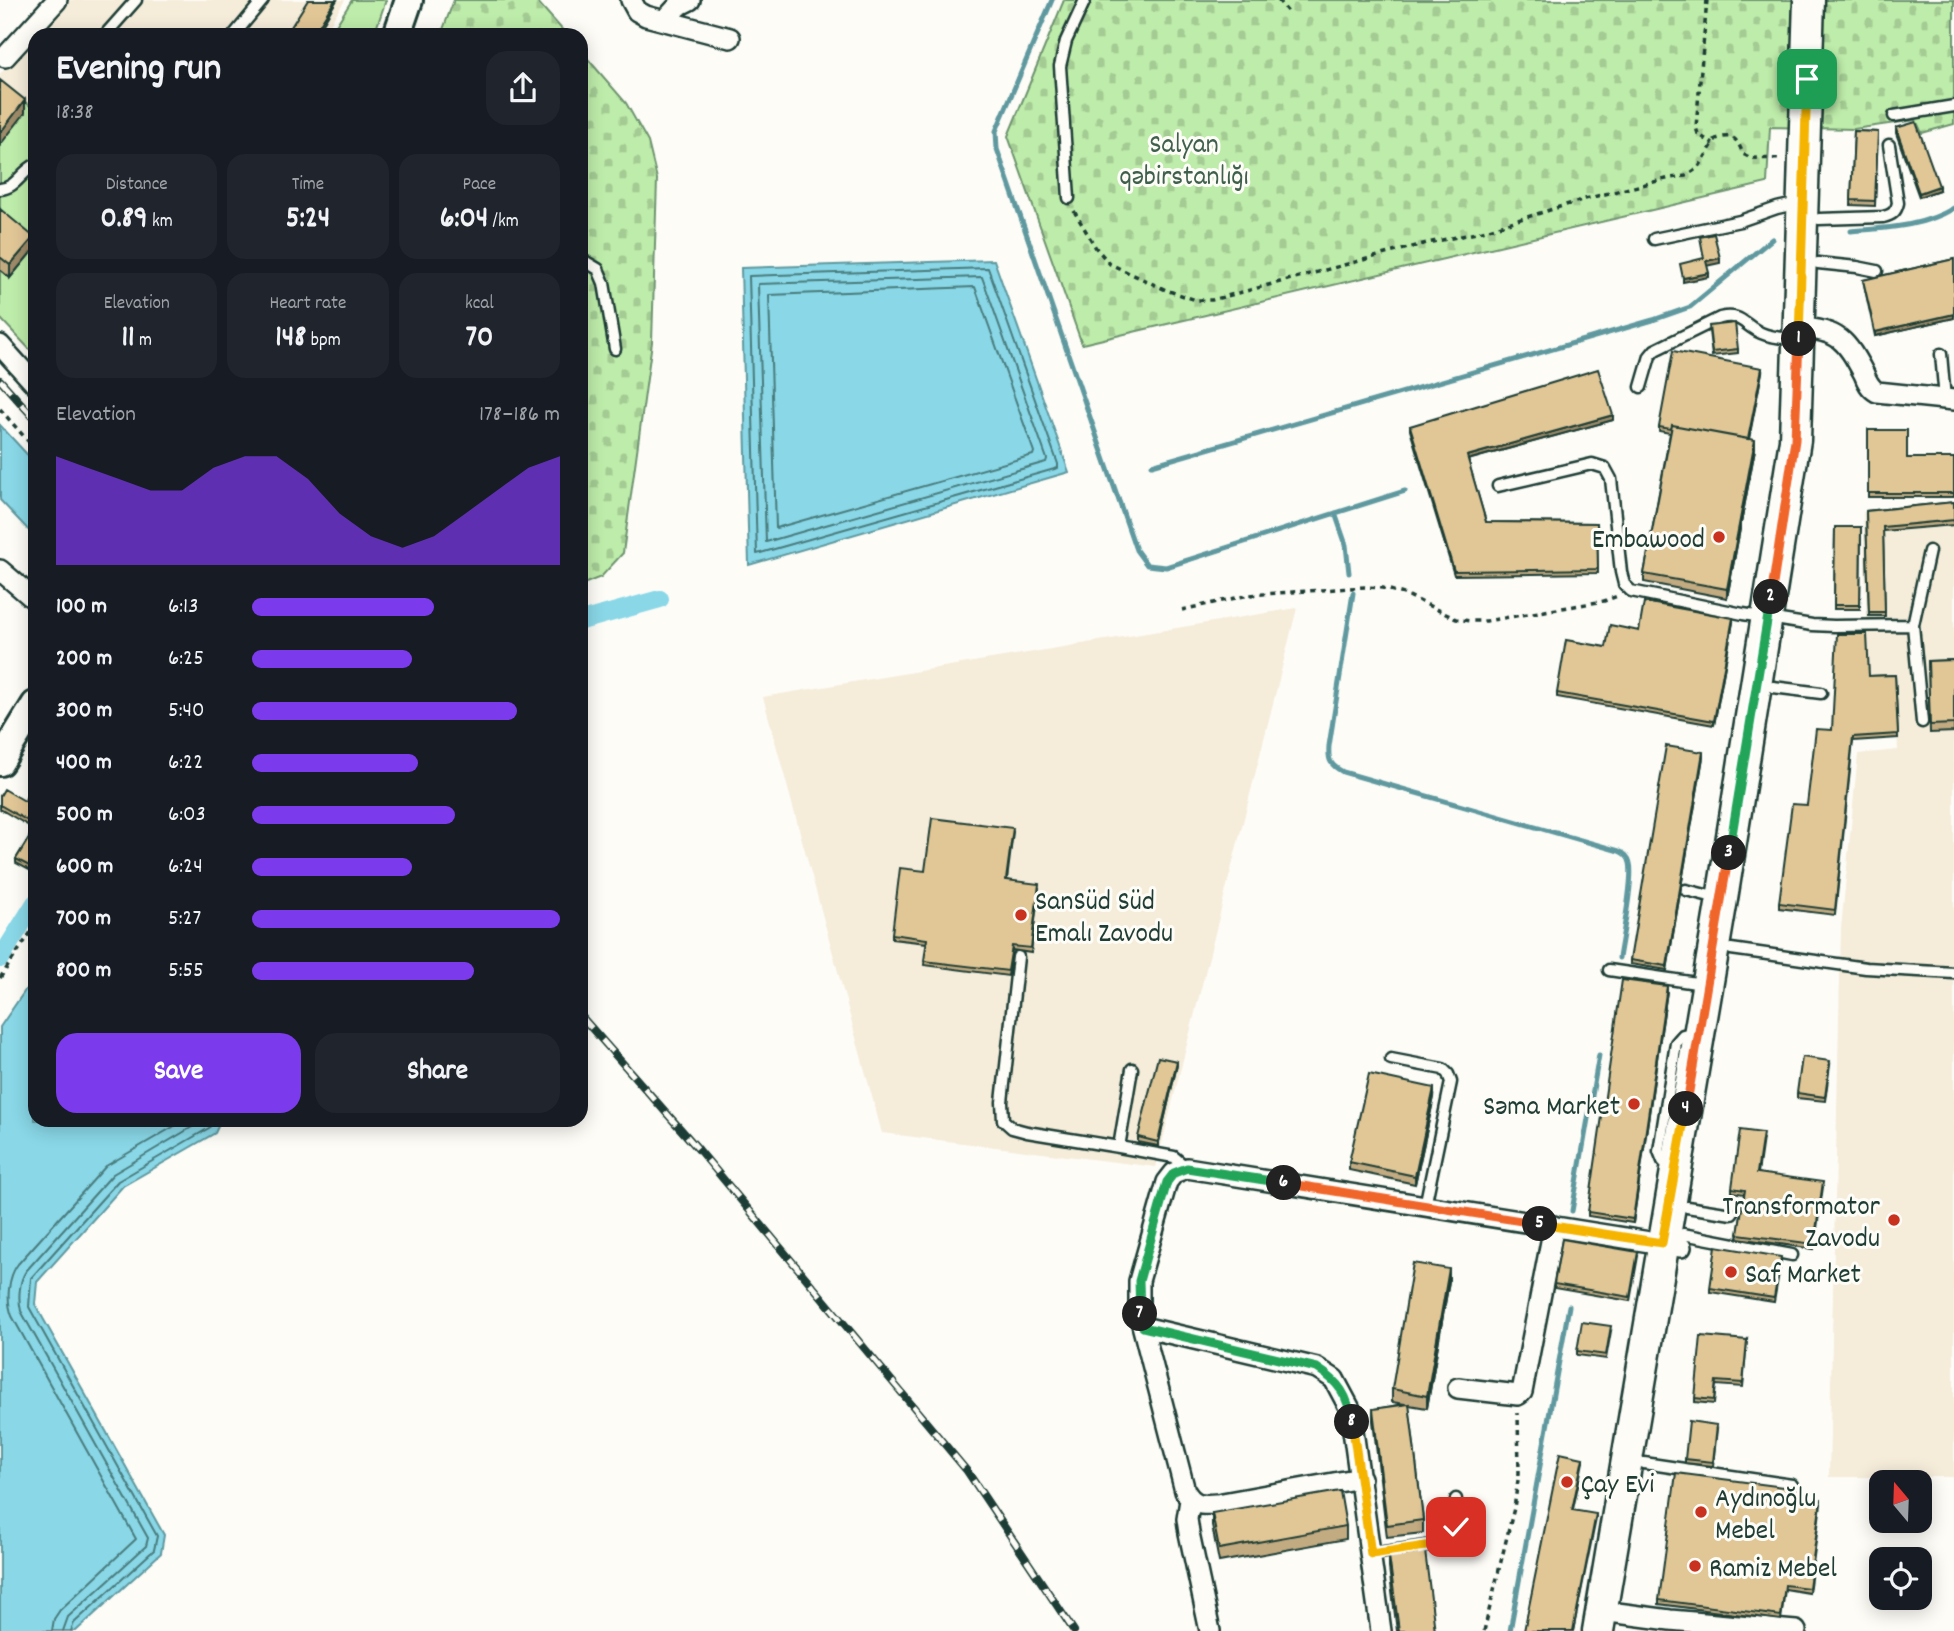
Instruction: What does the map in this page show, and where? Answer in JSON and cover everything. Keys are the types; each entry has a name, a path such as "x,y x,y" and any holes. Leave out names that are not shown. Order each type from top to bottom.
{"main road":[{"path":"400,28 410,0"},
{"path":"1805,332 1818,264 1805,159 1810,0"},
{"path":"1609,1621 1644,1462 1678,1233 1675,1170 1722,898 1775,618 1805,332 1824,0"},
{"path":"1609,1621 1731,949 1773,687 1775,618"},
{"path":"0,762 28,718"}],"street":[{"path":"31,28 57,0"},
{"path":"631,0 637,11 646,16 666,19 730,38"},
{"path":"666,19 678,6 690,0"},
{"path":"5,57 28,32"},
{"path":"1805,332 1831,332 1851,350 1871,389 1877,392 1950,399"},
{"path":"0,345 28,376"},
{"path":"0,570 28,594"},
{"path":"1210,1631 1189,1533 1187,1519 1190,1500 1185,1491 1139,1312 1139,1281 1167,1182 1174,1173 1187,1168 1554,1226 1678,1233"},
{"path":"1458,1388 1518,1395 1522,1392 1554,1226"},
{"path":"1143,1327 1317,1368 1335,1379 1350,1409 1381,1631"},
{"path":"1190,1500 1202,1505 1217,1504 1361,1478"},
{"path":"1609,1621 1796,1631"}],"lane":[{"path":"110,28 136,0"},
{"path":"240,28 263,0"},
{"path":"1069,198 1060,66 1066,41 1084,0"},
{"path":"1894,116 1954,106"},
{"path":"1654,239 1740,221 1777,208 1883,218 1891,215 1897,210 1898,203 1889,145"},
{"path":"0,190 13,186 28,169"},
{"path":"588,263 598,269 604,283 615,349"},
{"path":"1818,264 1877,271"},
{"path":"1640,387 1650,356 1655,350 1720,318 1739,318 1761,333 1805,332"},
{"path":"1941,354 1950,399"},
{"path":"1498,486 1592,464 1605,468 1611,479 1621,572 1624,584 1632,591 1775,618 1834,626 1913,625"},
{"path":"1922,722 1913,625 1929,551"},
{"path":"1773,687 1821,693"},
{"path":"1686,890 1722,898"},
{"path":"1731,949 1866,968 1954,973"},
{"path":"1018,957 1002,1102 1003,1120 1012,1128 1027,1132 1174,1157 1187,1168"},
{"path":"1609,970 1707,984"},
{"path":"1391,1059 1443,1069 1451,1082 1425,1206"},
{"path":"1119,1147 1132,1069"},
{"path":"1678,1233 1732,1214"},
{"path":"1678,1233 1791,1255"},
{"path":"1644,1462 1792,1485"},
{"path":"1371,1554 1447,1543 1453,1538 1456,1527 1457,1499"}],"path":[{"path":"1278,0 1287,11"},
{"path":"1707,0 1696,127 1698,134 1713,144"},
{"path":"1069,198 1075,214 1096,248 1110,264 1166,290 1196,300 1212,300 1427,243 1476,233 1586,199 1686,176 1699,167 1716,139 1721,137 1737,140 1743,154 1751,158 1805,159"},
{"path":"0,409 28,441"},
{"path":"1182,610 1249,595 1365,587 1383,588 1406,595 1456,619 1486,621 1604,601 1632,591"},
{"path":"0,978 28,936"},
{"path":"1484,1631 1514,1508 1519,1473 1518,1395"}],"shaded area":[{"path":"69,0 345,0 327,28 43,28"},
{"path":"28,44 28,104 0,81 0,74"},
{"name":"Transformator Zavodu","path":"1954,502 1954,1477 1932,1477 1932,1470 1869,1470 1869,1477 1829,1477 1841,929 1858,754 1898,750 1895,680 1869,680 1863,512"},
{"name":"SanSüd Süd Emalı Zavodu","path":"1297,608 1156,1167 882,1133 763,697"}],"green space":[{"path":"352,0 386,0 376,28 334,28"},
{"path":"454,0 536,0 561,28 444,28"},
{"name":"Salyan qəbirstanlığı","path":"1064,0 1954,0 1954,124 1922,133 1916,120 1854,129 1770,127 1767,183 1082,344 1008,136"},
{"path":"588,59 626,103 648,142 657,179 652,342 623,553 601,577 588,582"},
{"path":"0,81 28,104 28,348 0,318"}],"water":[{"path":"994,260 1069,472 749,565 741,268"},
{"path":"0,425 28,455 28,530 0,500"},
{"path":"28,986 28,1127 218,1127 215,1133 123,1186 37,1282 35,1304 164,1535 161,1553 76,1631 0,1631 0,1027"}],"building":[{"path":"308,0 335,0 317,28 290,28"},
{"path":"0,80 25,100 0,133"},
{"path":"1916,122 1939,186 1919,193 1896,128"},
{"path":"1854,131 1878,132 1875,201 1851,200"},
{"path":"0,209 28,232 28,244 10,265 0,257"},
{"path":"1714,234 1720,258 1706,261 1709,273 1683,278 1680,264 1704,258 1700,237"},
{"path":"1954,259 1954,314 1875,332 1863,280"},
{"path":"1735,323 1738,349 1712,352 1709,326"},
{"path":"1673,351 1762,368 1748,439 1672,425 1671,429 1659,427"},
{"path":"1598,369 1613,415 1467,456 1486,522 1597,523 1598,569 1454,571 1410,426"},
{"path":"1672,425 1755,440 1727,589 1644,574"},
{"path":"1868,430 1907,430 1907,458 1954,458 1954,493 1868,493"},
{"path":"1954,502 1954,520 1883,527 1885,612 1869,612 1866,511"},
{"path":"1835,527 1861,527 1860,605 1834,605"},
{"path":"1644,602 1733,618 1714,721 1557,693 1566,640 1606,647 1610,625 1639,631"},
{"path":"1837,634 1867,634 1869,676 1895,675 1898,734 1853,737 1835,910 1779,903 1792,804 1807,805 1816,729 1832,730"},
{"path":"1954,660 1954,724 1930,725 1928,661"},
{"path":"1666,746 1703,752 1667,966 1630,960"},
{"path":"4,789 28,803 28,821 0,805 0,796"},
{"path":"932,818 1013,828 1006,880 1039,884 1031,948 1012,946 1008,971 924,961 927,939 892,934 900,868 925,871"},
{"path":"28,839 28,865 16,859"},
{"path":"1622,980 1667,986 1633,1219 1588,1212"},
{"path":"1158,1057 1177,1061 1158,1142 1138,1137"},
{"path":"1802,1057 1830,1061 1825,1097 1797,1093"},
{"path":"1369,1074 1434,1088 1415,1176 1349,1162"},
{"path":"1740,1130 1763,1133 1757,1173 1823,1182 1814,1244 1738,1234 1745,1190 1732,1188"},
{"path":"1562,1239 1638,1252 1630,1297 1554,1284"},
{"path":"1716,1246 1781,1257 1774,1298 1710,1288"},
{"path":"1413,1263 1449,1269 1427,1396 1392,1389"},
{"path":"1582,1322 1611,1326 1606,1355 1577,1351"},
{"path":"1701,1336 1747,1340 1743,1383 1716,1381 1714,1400 1695,1398"},
{"path":"1409,1404 1423,1520 1387,1525 1373,1409"},
{"path":"1689,1421 1717,1425 1713,1462 1685,1459"},
{"path":"1560,1453 1583,1458 1572,1510 1596,1514 1573,1631 1524,1631"},
{"path":"1676,1473 1799,1489 1798,1497 1821,1500 1809,1588 1785,1585 1781,1616 1659,1600"},
{"path":"1340,1491 1346,1526 1219,1549 1212,1513"},
{"path":"1425,1551 1435,1631 1399,1631 1389,1556"}],"waterway":[{"path":"1052,0 996,131 997,149 1136,550 1147,565 1166,567 1405,491"},
{"path":"1851,231 1917,223 1954,208"},
{"path":"1152,465 1690,307 1772,239"},
{"path":"1335,513 1346,545 1349,573"},
{"path":"1353,593 1329,746 1330,759 1335,767 1343,772 1623,853 1629,859 1631,871 1619,958"},
{"path":"588,619 660,599"},
{"path":"0,959 28,914"},
{"path":"1572,1211 1599,1055"},
{"path":"1510,1631 1569,1306"}],"railway":[{"path":"0,380 28,411"},
{"path":"588,1024 699,1150 967,1471 1074,1631"}],"place":[{"name":"Embawood","path":"1719,537"},
{"name":"SanSüd Süd Emalı Zavodu","path":"1021,915"},
{"name":"Səma Market","path":"1634,1104"},
{"name":"Transformator Zavodu","path":"1894,1220"},
{"name":"Saf Market","path":"1731,1272"},
{"name":"Çay Evi","path":"1567,1482"},
{"name":"Aydınoğlu Mebel","path":"1701,1512"},
{"name":"Ramiz Mebel","path":"1695,1566"}],"route":[{"path":"1456,1527 1453,1538 1447,1543 1371,1554 1350,1409 1335,1379 1317,1368 1143,1327 1139,1312 1139,1281 1167,1182 1174,1173 1187,1168 1662,1243 1722,898 1795,440 1807,79"}]}
